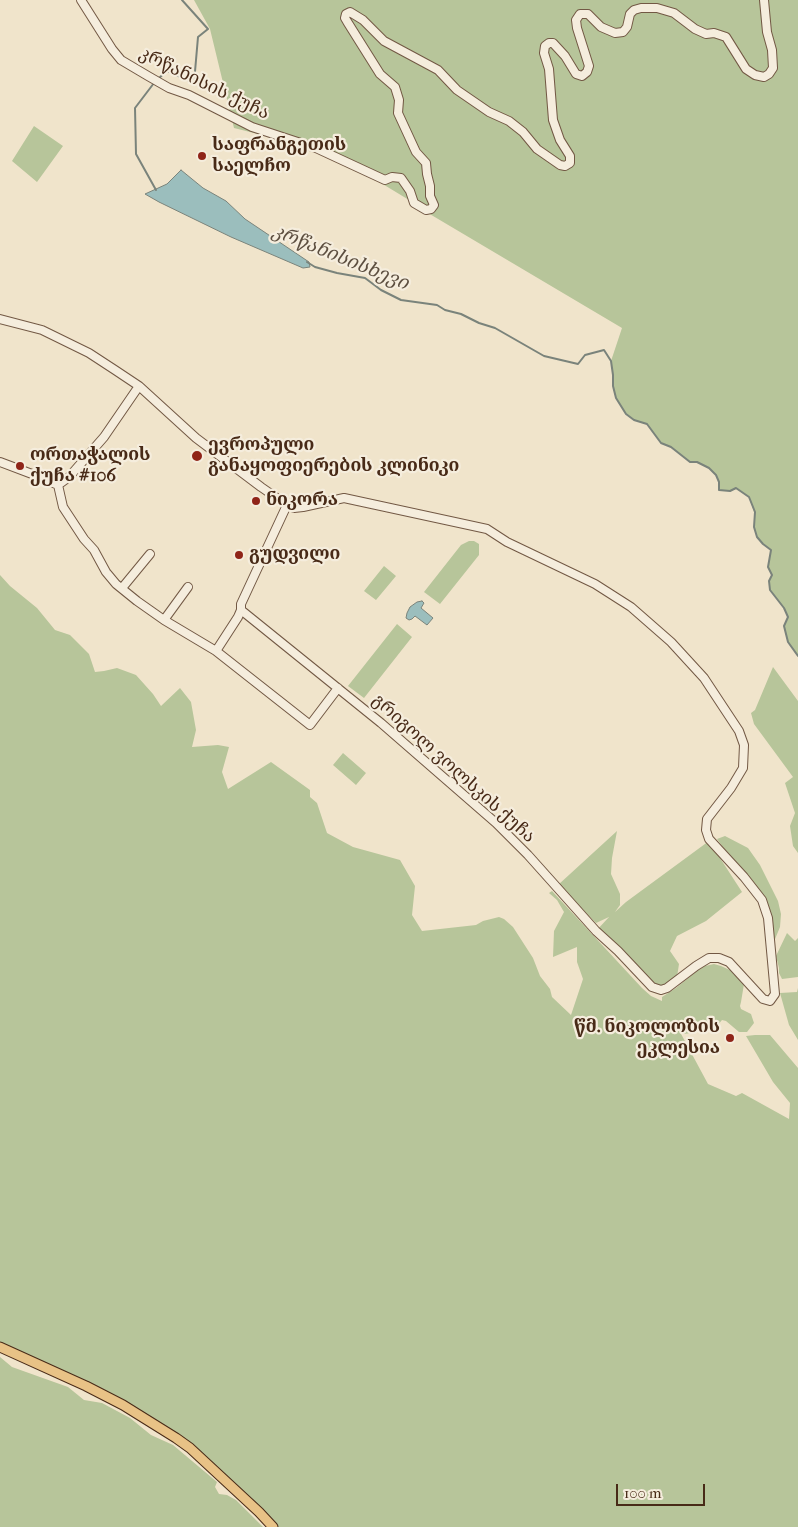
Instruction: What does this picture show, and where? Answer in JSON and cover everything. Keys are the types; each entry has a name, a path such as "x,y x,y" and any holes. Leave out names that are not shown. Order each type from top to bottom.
{"main road":[{"path":"0,1347 93,1390 176,1438 190,1448 273,1527"}],"street":[{"name":"კრწანისის ქუჩა","path":"81,0 121,60 169,88 189,95 252,127 316,148 385,180 392,177 401,178 410,191 414,204 426,210 434,205 430,196 426,163 416,152 398,114 399,100 395,87 380,74 345,18 346,14 350,12 363,20 384,41 438,70 457,90 489,112 509,121 523,132 537,149 560,165 565,166 570,163 570,156 560,140 553,120 549,69 544,53 545,46 548,43 553,43 565,56 576,74 582,76 587,72 589,66 576,28 576,20 580,14 588,14 601,27 615,33 623,32 627,26 630,14 634,10 657,8 674,14 694,30 706,34 714,33 726,36 746,69 764,77 770,74 773,68 764,0"},
{"path":"0,319 48,333 90,353 139,386 196,438 260,487 287,505 241,604 241,610 216,651"},
{"path":"58,485 69,477 104,437 139,386"},
{"path":"0,462 58,485"},
{"path":"58,485 63,507 84,539 94,550 106,572 116,584 164,620 216,651 310,725 338,688"},
{"name":"გრიგოლ ვოლსკის ქუჩა","path":"241,610 430,764 496,823 528,855 596,931 652,987 661,990 668,988 709,958 719,958 730,962 763,999 770,1001 775,994 768,918 762,900 709,839 706,830 707,819 743,768 744,745 739,731 704,678 671,642 631,607 595,584 514,546 487,529 344,498 294,508 287,505"},
{"path":"122,588 150,554"},
{"path":"164,620 188,587"}],"green space":[{"path":"194,0 798,0 798,656 788,642 784,626 788,617 784,608 770,590 769,581 772,575 768,567 771,550 757,537 754,527 754,512 749,497 736,489 730,491 719,490 719,482 716,475 709,468 697,462 690,462 671,447 661,443 647,424 634,420 626,414 616,398 611,361 622,328 428,213 423,213 416,209 409,200 348,163 306,146 234,128 210,29"},
{"path":"34,126 63,146 37,182 12,161"},
{"path":"469,541 479,544 479,555 440,604 424,592 461,545"},
{"path":"384,566 396,576 376,600 364,591"},
{"path":"0,575 10,586 37,608 55,630 70,635 89,654 95,672 117,668 136,675 161,706 180,688 191,702 196,730 192,747 218,745 229,747 222,772 228,789 271,762 310,790 310,797 317,803 327,833 353,847 400,860 415,886 412,915 422,931 476,925 499,917 504,919 513,927 533,958 540,976 550,989 552,997 571,1015 583,979 577,962 577,947 553,957 554,931 564,912 557,900 549,893 552,891 651,996 662,1001 662,997 698,970 714,964 732,971 744,984 740,1006 741,1009 751,1014 754,1023 747,1032 739,1032 722,1020 717,1026 709,1026 706,1022 702,1022 692,1033 683,1034 680,1032 708,1084 736,1096 742,1093 789,1119 790,1103 773,1082 746,1036 770,1035 798,1068 798,1527 271,1527 189,1450 92,1389 0,1345"},
{"path":"397,624 412,637 364,698 348,686"},
{"path":"773,667 798,701 798,853 793,846 790,826 795,813 785,783 793,777 754,724 751,713 755,710"},
{"path":"343,753 366,773 356,785 333,765"},
{"path":"617,831 611,874 620,894 620,905 615,912 709,841 742,892 706,921 677,936 670,951 679,964 677,977 661,990 638,973 596,931 609,917 596,923 558,885"},
{"path":"725,836 748,848 760,865 778,901 781,914 780,927 773,944 768,909 717,839"},
{"path":"787,933 795,941 798,938 798,977 782,979 776,956"},
{"path":"798,988 798,1040 789,1025 780,993 797,992"},
{"path":"0,1357 12,1367 68,1387 84,1400 102,1403 130,1418 151,1435 173,1445 217,1482 215,1487 219,1494 227,1495 236,1500 263,1527 0,1527"}],"water":[{"path":"181,170 203,188 226,201 245,219 309,262 310,267 303,268 231,237 145,194 167,184"},
{"path":"422,601 424,603 421,608 433,618 427,625 415,616 409,620 406,618 410,607"}],"waterway":[{"name":"კრწანისისხევი","path":"159,78 167,71 194,83 198,37 208,29 182,0"},
{"name":"კრწანისისხევი","path":"154,83 135,108 136,154 156,190"},
{"name":"კრწანისისხევი","path":"307,262 315,267 365,278 381,290 401,300 437,305 445,310 461,314 495,328 544,356 578,364 585,355 604,350 611,361 616,398 626,414 634,420 647,424 661,443 671,447 690,462 697,462 709,468 716,475 719,482 719,490 730,491 736,488 749,497 755,512 754,527 757,537 771,550 768,567 772,575 769,581 770,590 784,608 788,617 784,626 788,642 798,656"}],"place":[{"name":"საფრანგეთის საელჩო","path":"202,156"},
{"name":"ევროპული განაყოფიერების კლინიკი","path":"197,456"},
{"name":"ორთაჭალის ქუჩა #106","path":"20,466"},
{"name":"ნიკორა","path":"256,501"},
{"name":"გუდვილი","path":"239,555"},
{"name":"წმ. ნიკოლოზის ეკლესია","path":"730,1038"}]}
